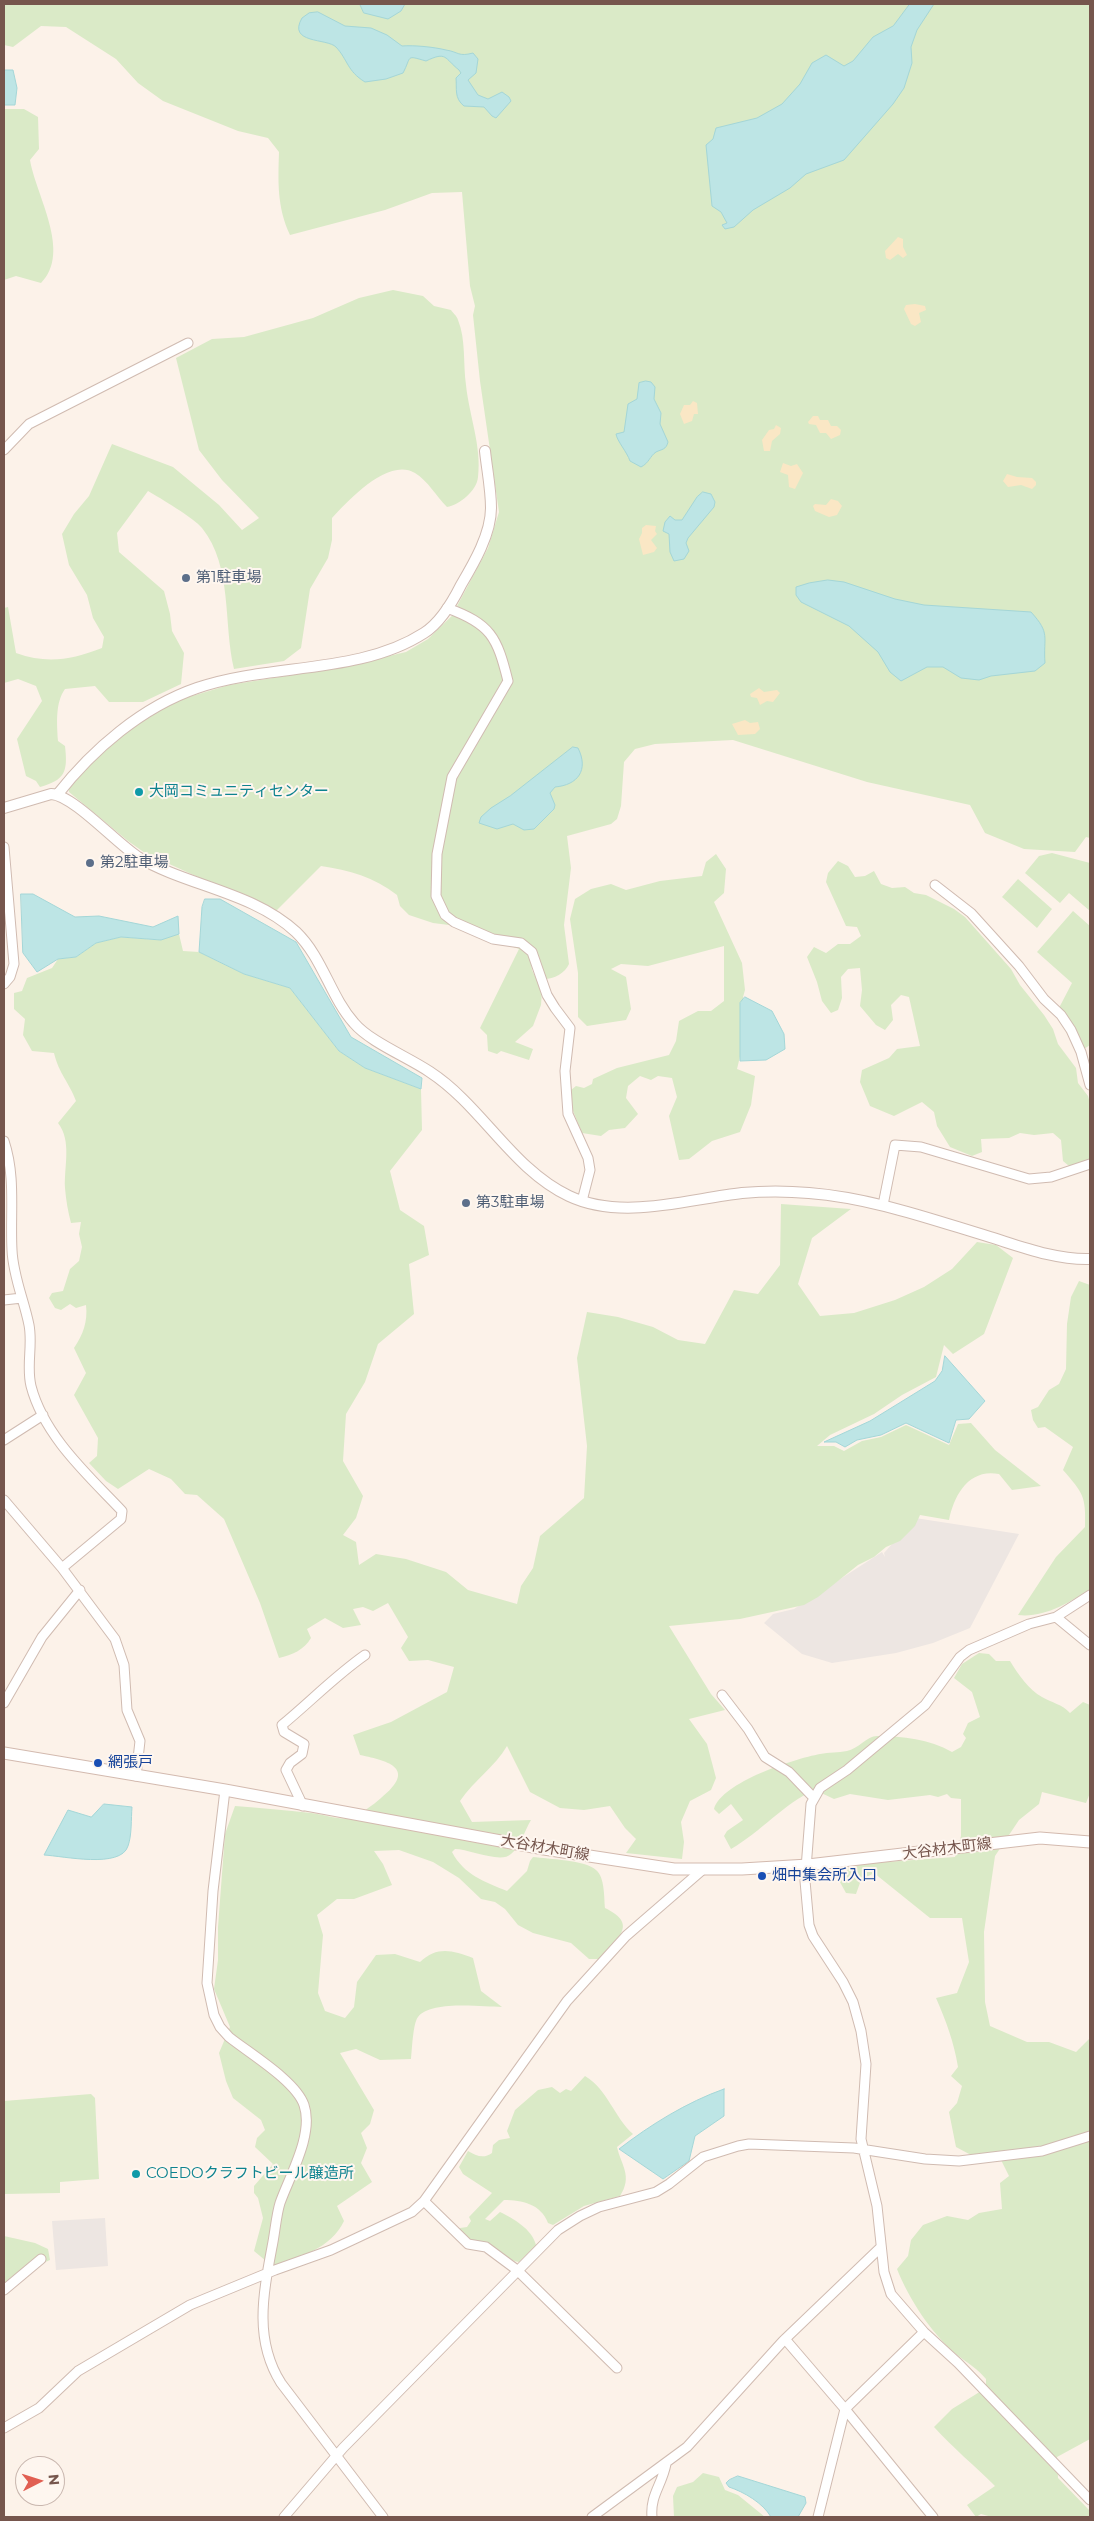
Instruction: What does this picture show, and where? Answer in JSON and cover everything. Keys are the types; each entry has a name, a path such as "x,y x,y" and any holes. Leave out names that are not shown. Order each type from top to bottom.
{"main road":[{"name":"大谷材木町線","path":"4,1753 225,1790 303,1806 639,1865 701,1870 808,1865 1040,1838 1090,1842"}],"street":[{"path":"4,450 29,424 188,343"},
{"path":"57,795 95,752 163,701 198,687 226,680 343,661 391,649 426,632 447,608 474,563 491,510 485,451"},
{"path":"447,608 478,621 488,630 502,657 508,681 452,778 437,854 436,896 445,915 454,922 493,938 521,944 532,952 547,994 570,1028 565,1071 568,1114 588,1158 590,1170 582,1201"},
{"path":"4,808 51,794 57,795 73,804 118,843 140,858 165,871 245,902 284,923 315,954 356,1026 371,1038 407,1056 434,1074 531,1171 569,1196 582,1201 619,1207 652,1205 744,1193 781,1192 832,1195 883,1205 1029,1249 1080,1259 1090,1259"},
{"path":"4,847 14,964 10,977 4,984"},
{"path":"935,885 970,913 1019,966 1044,999 1061,1015 1071,1030 1081,1052 1090,1085"},
{"path":"4,1141 13,1178 12,1251 30,1333 30,1385 43,1414 78,1464 122,1511 121,1519 62,1568"},
{"path":"883,1205 895,1145 921,1147 1029,1179 1051,1177 1090,1164"},
{"path":"4,1300 22,1298"},
{"path":"4,1440 43,1414"},
{"path":"4,1500 62,1568 111,1630 122,1657 125,1702 140,1742 136,1776"},
{"path":"4,1703 42,1637 80,1590"},
{"path":"1090,1595 1056,1617 1029,1624 969,1650 960,1657 926,1705 847,1770 820,1788 813,1797 810,1811 808,1865 805,1881 809,1925 813,1936 843,1982 853,2002 864,2048 866,2064 861,2139 877,2206 886,2280 891,2294 924,2332 958,2362 1090,2500"},
{"path":"1056,1617 1086,1644 1090,1645"},
{"path":"303,1806 286,1770 290,1763 302,1754 304,1744 284,1732 282,1725 307,1706 338,1674 365,1655"},
{"path":"722,1695 748,1729 765,1757 789,1772 813,1797"},
{"path":"225,1790 212,1909 208,1998 220,2027 228,2037 292,2086 304,2105 306,2117 297,2164 279,2206 262,2316 264,2342 271,2366 380,2516"},
{"path":"4,2428 39,2408 78,2371 190,2305 332,2250 412,2212 424,2201 567,2001 626,1936 701,1870"},
{"path":"284,2517 335,2456 548,2239 569,2222 598,2207 656,2192 703,2157 749,2144 862,2148 926,2159 959,2161 1042,2151 1090,2136"},
{"path":"424,2201 468,2244 486,2247 517,2270 616,2368"},
{"path":"592,2517 678,2455 697,2438 785,2339 881,2247"},
{"path":"4,2290 41,2259"},
{"path":"818,2517 845,2409 924,2332"},
{"path":"785,2339 933,2517"},
{"path":"652,2517 652,2500 664,2476 666,2464"}],"shaded area":[{"path":"915,1518 1019,1534 970,1628 933,1643 896,1653 832,1663 802,1654 764,1623 773,1614 794,1609 882,1552 885,1557 884,1553"},
{"path":"105,2218 108,2266 56,2270 52,2221"}],"green space":[{"path":"4,4 1090,4 1090,838 1086,837 1075,852 1024,849 985,833 970,805 867,782 733,740 655,744 635,749 624,762 621,806 617,819 611,824 567,836 571,868 564,925 569,964 559,975 544,979 535,952 529,944 532,970 542,991 541,1005 533,1026 515,1042 533,1049 529,1060 501,1051 497,1054 488,1051 487,1035 480,1028 519,949 449,925 433,923 409,915 400,906 397,895 379,883 351,872 321,866 275,912 145,853 128,841 69,792 69,788 101,752 131,728 164,707 182,699 229,685 342,667 406,652 428,639 460,608 457,606 488,548 499,512 480,381 473,315 475,306 470,286 462,192 432,193 385,210 290,235 281,204 279,152 268,138 238,131 163,101 138,83 116,59 66,27 41,26 13,47 4,45"},
{"path":"4,109 24,109 38,117 39,149 30,160 53,240 53,256 50,270 41,283 16,276 4,280"},
{"path":"393,290 423,296 434,306 451,310 461,327 466,385 477,443 479,466 477,482 471,492 462,500 447,507 428,484 415,473 404,470 393,471 381,475 370,483 348,501 332,518 332,540 328,558 310,589 301,648 284,661 234,669 223,578 219,560 212,543 202,528 192,519 148,491 117,533 119,552 164,591 172,631 184,653 181,684 143,702 109,702 95,686 65,689 58,707 57,721 58,741 65,746 65,769 60,778 40,787 36,781 26,776 17,739 42,701 36,686 18,679 4,683 4,608 8,607 16,653 38,659 59,659 69,658 102,648 104,637 93,618 87,595 69,565 62,534 74,514 89,496 112,444 173,467 219,505 242,530 259,518 222,480 199,450 176,358 212,339 244,337 313,318 359,298"},
{"path":"1052,853 1090,863 1090,911 1069,893 1060,903 1025,873 1039,856"},
{"path":"716,854 726,869 724,893 714,902 742,963 745,990 743,997 747,1028 737,1069 755,1076 751,1105 740,1132 712,1141 689,1159 679,1160 669,1116 677,1097 672,1078 658,1076 651,1080 640,1076 628,1086 626,1098 638,1114 625,1128 609,1130 601,1136 582,1133 571,1106 571,1090 576,1086 584,1088 592,1084 593,1079 617,1068 669,1055 676,1041 679,1021 698,1011 711,1011 724,1001 724,946 648,966 621,964 611,969 626,977 631,1009 626,1020 587,1026 578,1017 578,973 570,919 575,899 591,889 611,884 626,890 660,881 702,876 706,862"},
{"path":"838,861 848,866 855,877 865,876 874,871 881,884 892,888 905,887 914,893 926,895 954,909 965,917 1011,969 1020,985 1053,1029 1058,1044 1076,1068 1078,1083 1088,1096 1090,1103 1090,1160 1069,1166 1063,1161 1061,1140 1053,1133 1034,1135 1020,1133 1009,1138 981,1139 982,1152 972,1156 950,1147 937,1126 934,1112 922,1102 894,1116 870,1106 860,1082 862,1070 889,1058 897,1049 920,1046 909,997 901,995 891,1005 893,1020 885,1030 876,1025 860,1006 862,990 860,968 848,969 841,977 842,998 838,1010 831,1013 822,1001 807,957 814,947 826,953 838,944 850,944 861,936 857,927 846,926 826,882 828,873"},
{"path":"1018,879 1052,909 1037,928 1002,897"},
{"path":"1073,911 1090,926 1090,1045 1084,1049 1073,1045 1060,1020 1060,1006 1072,983 1037,952"},
{"path":"179,934 183,951 199,952 244,974 290,988 339,1051 365,1068 421,1089 422,1130 390,1171 400,1210 424,1226 429,1255 409,1264 414,1314 378,1344 365,1382 346,1414 343,1461 363,1496 356,1518 343,1535 356,1542 359,1565 376,1554 406,1559 446,1572 468,1590 517,1604 521,1586 533,1568 540,1536 584,1498 587,1446 577,1358 587,1312 618,1317 653,1327 678,1340 705,1344 734,1290 758,1294 780,1265 781,1204 851,1209 812,1238 798,1284 820,1316 854,1313 895,1300 924,1287 952,1269 977,1242 996,1245 1013,1258 984,1334 953,1354 944,1345 936,1377 902,1395 874,1414 830,1435 817,1446 834,1446 844,1451 862,1441 881,1437 906,1425 949,1445 958,1424 971,1423 995,1450 1041,1486 1012,1490 999,1474 988,1473 979,1475 971,1479 959,1493 949,1520 920,1515 915,1526 900,1541 886,1547 874,1557 858,1565 818,1597 804,1605 740,1619 669,1626 711,1694 725,1710 689,1719 707,1744 716,1778 711,1790 690,1801 681,1822 684,1842 682,1859 626,1853 636,1839 625,1828 610,1806 584,1810 560,1808 530,1792 507,1746 460,1801 472,1822 531,1820 520,1843 506,1857 493,1857 455,1849 452,1852 463,1867 476,1877 507,1891 527,1871 533,1857 576,1862 596,1870 603,1882 605,1908 621,1920 623,1926 618,1939 599,1959 589,1959 571,1943 533,1933 518,1925 505,1909 495,1902 481,1899 459,1878 433,1862 399,1850 374,1851 383,1864 392,1885 354,1899 337,1899 317,1915 323,1935 318,1993 325,2011 345,2018 354,2007 357,1982 376,1955 395,1954 420,1962 433,1953 445,1951 473,1958 481,1991 502,2007 445,2006 425,2012 416,2020 411,2059 380,2060 356,2049 340,2053 374,2110 370,2124 361,2133 367,2148 361,2163 372,2182 337,2206 344,2221 331,2239 313,2251 272,2266 254,2251 263,2218 258,2198 254,2193 254,2186 273,2164 255,2147 257,2138 265,2130 261,2120 233,2098 226,2081 219,2053 230,2027 214,1989 218,1960 218,1927 225,1834 235,1806 302,1812 335,1818 349,1818 358,1815 370,1807 392,1788 397,1780 398,1773 395,1768 381,1760 360,1755 353,1735 391,1722 447,1692 454,1667 428,1660 409,1661 401,1648 408,1637 388,1603 373,1611 363,1607 353,1609 361,1625 343,1628 325,1618 307,1629 311,1638 305,1646 293,1654 279,1658 260,1603 224,1519 197,1495 185,1494 171,1479 149,1469 118,1489 106,1481 89,1463 97,1456 98,1438 74,1395 86,1373 74,1348 84,1328 86,1305 76,1308 70,1304 61,1310 55,1308 49,1298 52,1293 63,1291 70,1269 79,1261 82,1247 79,1234 81,1222 71,1223 68,1210 65,1188 66,1146 65,1138 58,1123 76,1101 54,1053 32,1051 23,1035 25,1019 14,1009 14,993 22,991 27,978 52,968 58,959 76,957 96,943 121,937 158,940"},
{"path":"1079,1281 1090,1285 1090,1589 1047,1612 1018,1615 1056,1557 1085,1527 1084,1501 1075,1484 1063,1470 1073,1447 1045,1427 1038,1428 1033,1420 1031,1410 1038,1407 1049,1390 1059,1384 1066,1369 1067,1324 1071,1297"},
{"path":"979,1653 989,1654 996,1661 1010,1661 1028,1686 1042,1697 1070,1713 1083,1702 1090,1705 1090,1793 1086,1803 1042,1792 1039,1804 1019,1820 995,1856 984,1932 985,2002 990,2026 1027,2042 1049,2042 1076,2052 1090,2038 1090,2439 1057,2457 1058,2478 1090,2511 1090,2517 992,2517 981,2514 976,2517 967,2505 995,2486 934,2427 952,2409 986,2388 986,2379 938,2336 914,2304 897,2269 908,2256 911,2240 923,2225 947,2216 968,2220 979,2213 1002,2209 1000,2183 1009,2176 997,2152 971,2155 956,2147 949,2112 957,2103 962,2086 951,2076 958,2067 949,2032 936,1998 957,1993 969,1962 962,1918 930,1918 874,1873 861,1880 856,1894 846,1893 831,1866 955,1857 961,1836 961,1799 951,1798 947,1794 938,1797 930,1795 888,1800 850,1794 834,1799 815,1790 793,1802 731,1849 724,1836 727,1831 743,1820 731,1804 719,1814 714,1809 720,1799 730,1790 760,1773 777,1766 823,1753 851,1750 873,1737 916,1739 952,1752 961,1747 966,1738 963,1734 968,1723 980,1717 972,1692 954,1678 962,1664"},
{"path":"585,2076 600,2089 626,2127 633,2134 617,2147 626,2176 624,2189 620,2196 584,2206 553,2225 548,2223 541,2211 536,2207 524,2202 504,2200 485,2219 490,2221 500,2212 516,2221 531,2234 536,2245 519,2262 476,2240 471,2243 458,2233 460,2228 467,2227 471,2221 469,2217 492,2193 463,2174 459,2167 468,2151 480,2156 492,2153 493,2145 499,2140 510,2138 507,2131 515,2110 538,2090 552,2087 560,2093 566,2089 571,2091"},
{"path":"91,2094 95,2098 99,2179 60,2182 60,2193 4,2194 4,2101"},
{"path":"4,2236 35,2243 48,2249 50,2260 41,2264 4,2296"},
{"path":"703,2473 719,2477 725,2490 738,2495 765,2517 674,2517 673,2496 677,2487 693,2482"}],"sand":[{"path":"898,237 903,239 903,247 907,255 903,258 898,254 890,260 886,258 885,251"},
{"path":"906,305 925,306 926,310 919,313 921,322 915,326 911,324 904,309"},
{"path":"693,401 697,403 698,414 694,414 692,421 684,424 680,414 684,405 690,405"},
{"path":"813,416 818,416 820,420 828,420 831,426 837,426 841,430 840,435 831,439 826,433 820,433 816,425 809,424 808,422"},
{"path":"776,425 781,428 780,434 772,441 770,451 764,451 762,440 769,430 774,429"},
{"path":"783,463 791,466 797,464 803,473 795,489 789,487 788,475 780,472"},
{"path":"1007,474 1032,478 1036,485 1032,489 1021,485 1008,487 1003,481"},
{"path":"831,499 838,501 842,506 837,515 829,517 815,511 813,506 815,504 826,505"},
{"path":"646,525 656,526 655,531 657,534 651,540 657,548 654,552 643,555 639,539 642,528"},
{"path":"759,688 764,692 777,690 780,693 773,702 767,701 760,705 757,698 751,697 750,694"},
{"path":"745,720 750,723 758,722 760,729 755,734 738,735 732,724"}],"water":[{"path":"360,4 405,4 401,11 388,19 364,13"},
{"path":"910,4 934,4 917,30 911,47 912,63 904,88 893,104 844,160 806,174 790,188 753,210 734,227 725,229 722,225 727,223 721,212 712,206 706,145 713,139 716,128 757,118 782,104 800,84 812,63 826,55 844,66 853,61 873,37 893,26"},
{"path":"318,12 345,26 371,28 387,35 402,46 430,47 461,54 473,53 478,59 476,73 468,80 478,95 488,99 502,92 511,101 496,118 484,107 464,106 459,100 457,93 456,78 461,73 448,59 442,56 426,61 410,58 403,73 386,79 365,82 351,70 336,47 310,39 300,32 299,26 302,18 309,13"},
{"path":"4,70 13,70 17,88 15,105 4,105"},
{"path":"651,382 655,387 654,399 661,413 660,424 668,442 665,448 656,452 641,467 630,461 616,434 624,432 628,404 637,399 639,383"},
{"path":"703,492 711,494 715,502 714,507 688,538 686,543 689,551 684,559 674,561 670,552 669,534 663,531 665,522 670,516 675,520 682,520 697,497"},
{"path":"828,580 844,582 895,599 924,605 1031,612 1044,631 1045,663 1035,671 991,676 979,680 961,678 943,667 927,667 901,681 890,672 878,652 849,626 801,602 796,595 796,587"},
{"path":"573,747 578,748 582,769 575,780 563,786 555,787 550,793 555,805 554,809 534,829 524,830 513,824 497,829 479,823 481,817 491,808 510,796"},
{"path":"21,894 33,894 75,917 99,916 153,927 178,916 179,934 161,940 121,937 96,943 76,957 58,959 37,972 23,953"},
{"path":"205,899 220,899 296,942 351,1037 422,1078 421,1089 365,1068 339,1051 290,988 244,974 199,952 202,907"},
{"path":"745,997 772,1011 784,1034 785,1049 766,1060 740,1061 740,1003"},
{"path":"945,1356 985,1401 969,1419 956,1420 949,1443 906,1423 881,1435 857,1440 845,1447 836,1442 824,1442 870,1421 935,1381 942,1371"},
{"path":"104,1804 132,1807 131,1832 128,1846 123,1853 115,1857 90,1860 44,1855 68,1810 91,1817"},
{"path":"724,2089 724,2116 695,2136 689,2161 663,2179 619,2149 669,2115 696,2100"},
{"path":"738,2476 805,2497 806,2503 798,2517 771,2517 753,2499 729,2487 726,2483"}],"place":[{"name":"第1駐車場","path":"186,578"},
{"name":"大岡コミュニティセンター","path":"139,792"},
{"name":"第2駐車場","path":"90,863"},
{"name":"第3駐車場","path":"466,1203"},
{"name":"網張戸","path":"98,1763"},
{"name":"畑中集会所入口","path":"762,1876"},
{"name":"COEDOクラフトビール醸造所","path":"136,2174"}]}
